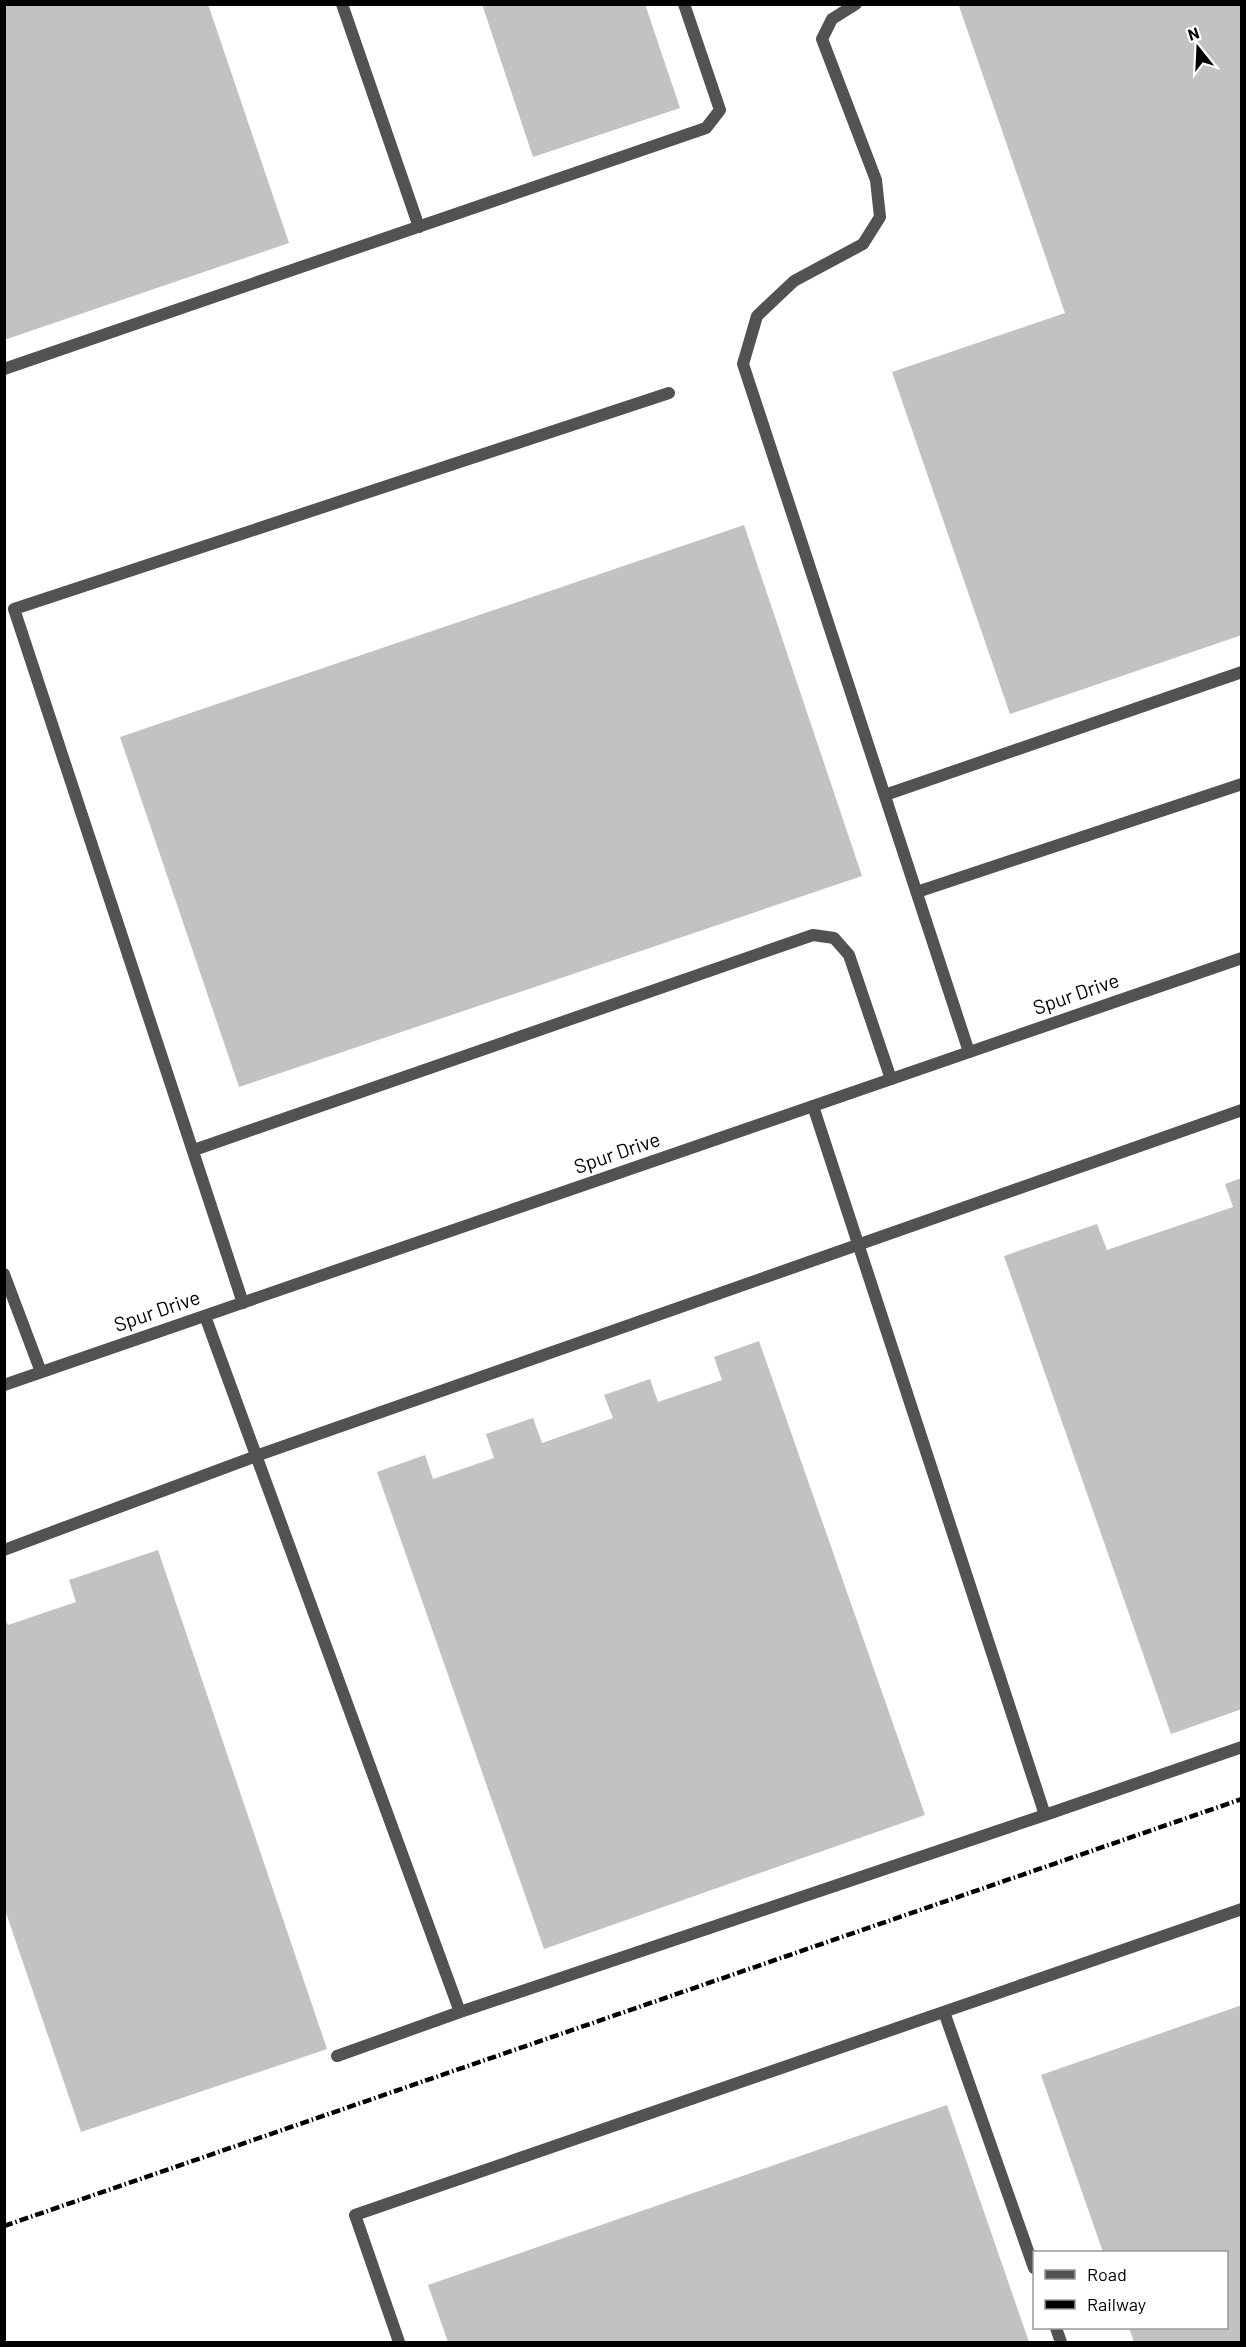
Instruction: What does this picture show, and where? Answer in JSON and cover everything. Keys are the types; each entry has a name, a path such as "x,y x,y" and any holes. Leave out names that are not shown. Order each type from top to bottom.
{"street":[{"path":"342,4 419,227"},
{"path":"4,369 706,128 720,110 684,4"},
{"path":"856,4 832,19 822,39 876,180 880,217 863,244 794,281 757,316 743,364 969,1052"},
{"path":"243,1303 14,609 669,393"},
{"path":"885,795 1242,672"},
{"path":"917,892 1242,784"},
{"path":"194,1150 813,935 834,938 849,954 891,1079"},
{"name":"Spur Drive","path":"4,1385 1242,958"},
{"path":"813,1106 1045,1815"},
{"path":"4,1550 255,1456 1242,1110"},
{"path":"4,1274 41,1372"},
{"path":"205,1316 460,2012"},
{"path":"337,2056 460,2012 1242,1747"},
{"path":"399,2343 355,2215 1242,1909"},
{"path":"944,2012 1033,2262"}],"building":[{"path":"4,4 208,4 289,243 4,340"},
{"path":"482,4 645,4 680,108 533,157"},
{"path":"963,4 1242,4 1242,635 1010,714 892,372 1065,313 959,6"},
{"path":"744,525 862,876 239,1087 120,737"},
{"path":"1242,1178 1242,1709 1171,1734 1004,1256 1097,1224 1107,1250 1233,1207 1225,1184"},
{"path":"759,1341 925,1815 544,1949 377,1472 425,1455 433,1479 494,1458 486,1434 533,1418 542,1443 613,1418 604,1395 650,1379 658,1402 722,1380 714,1357"},
{"path":"158,1550 327,2049 81,2132 4,1907 4,1615 8,1625 76,1602 69,1580"},
{"path":"1242,2005 1242,2342 1134,2342 1129,2329 1228,2329 1228,2251 1103,2251 1041,2075"},
{"path":"947,2105 1029,2342 448,2342 428,2285"}],"railway":[{"path":"4,2226 1242,1799"}]}
